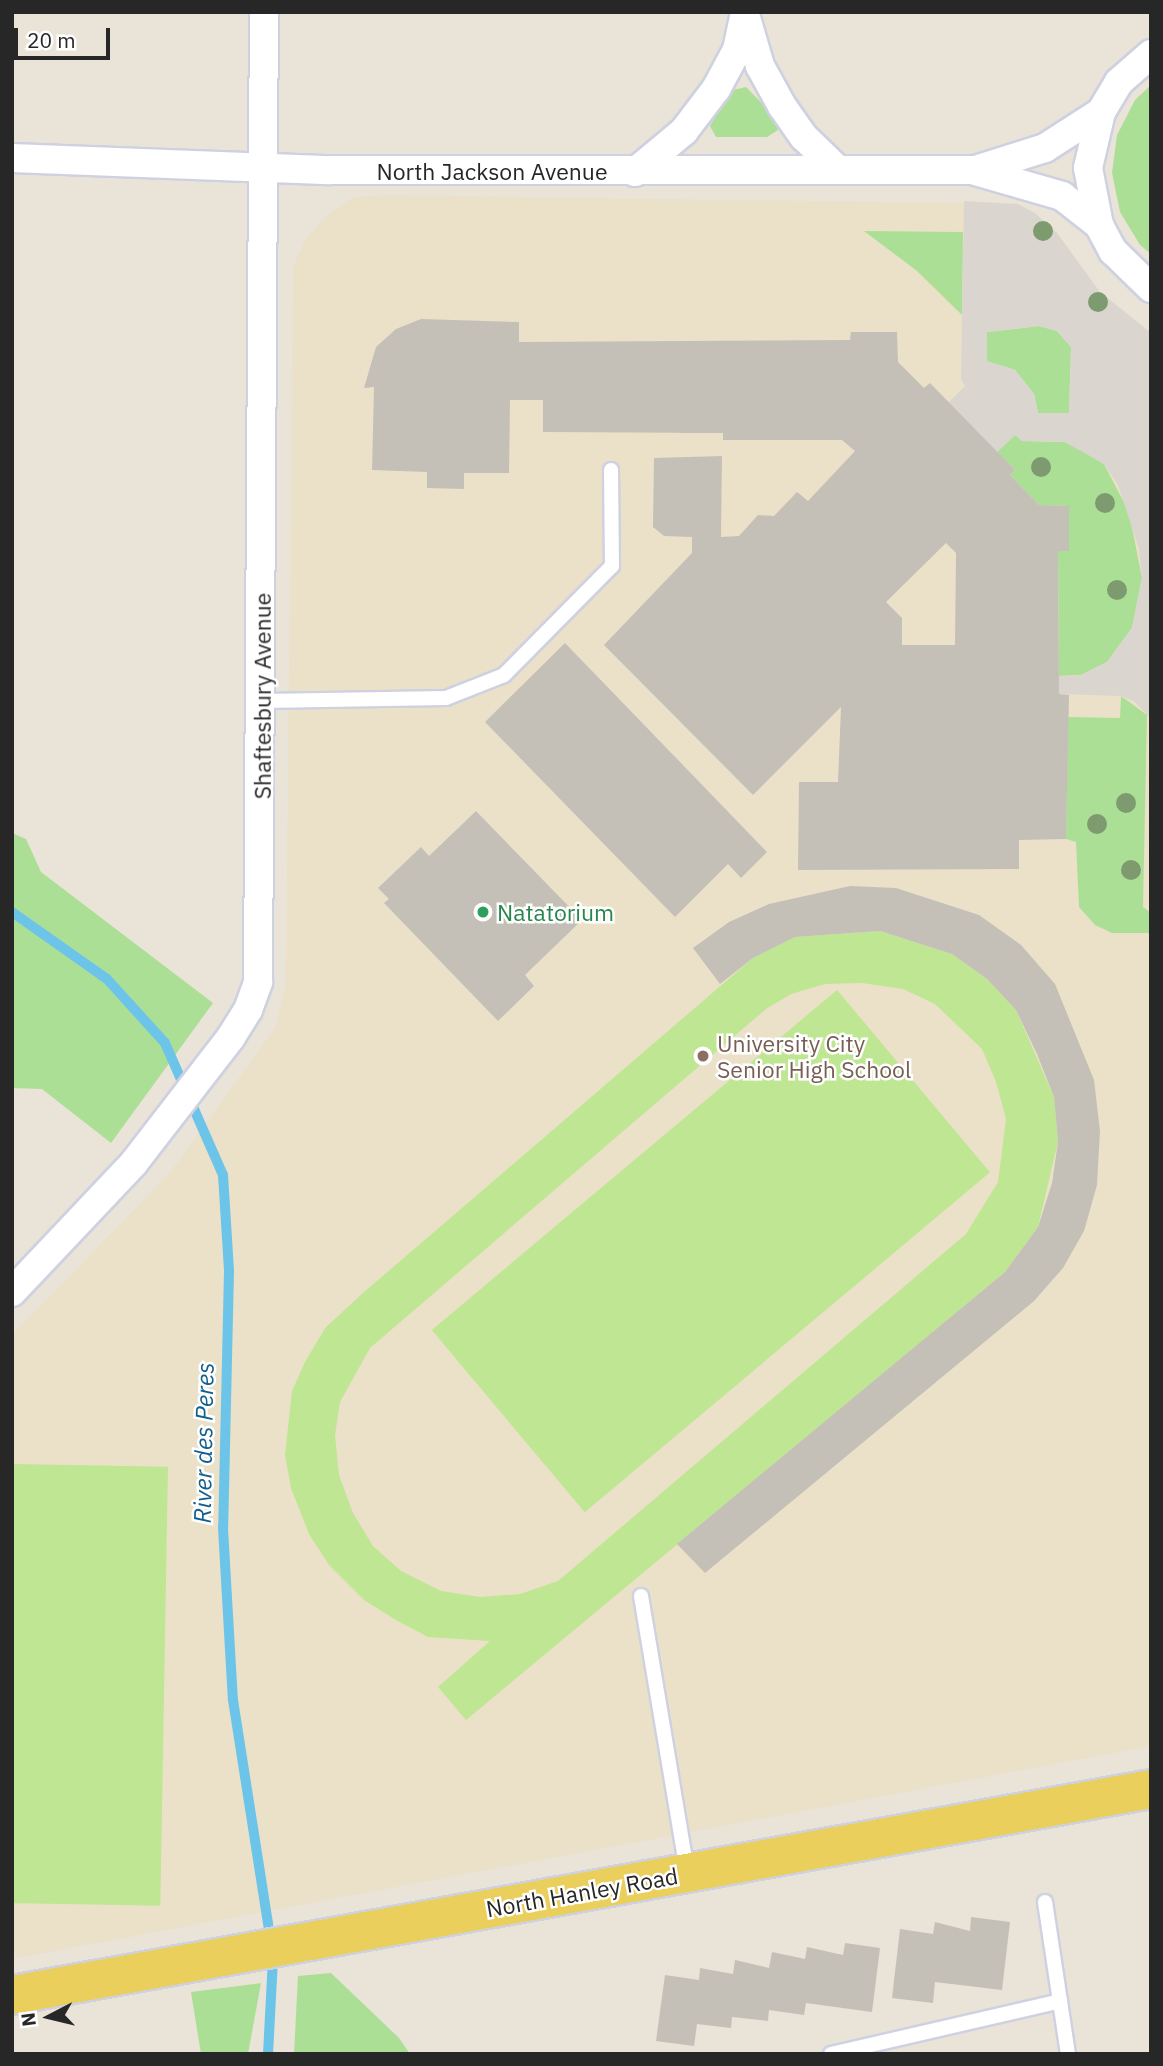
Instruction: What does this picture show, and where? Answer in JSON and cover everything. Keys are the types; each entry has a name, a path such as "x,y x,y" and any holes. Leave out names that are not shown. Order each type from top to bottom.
{"main road":[{"name":"North Hanley Road","path":"12,1995 1151,1789"}],"street":[{"name":"Shaftesbury Avenue","path":"12,1292 154,1138 231,1037 248,1010 258,982 262,701 264,12"},
{"path":"745,14 760,66 782,106 804,137 838,170"},
{"path":"635,172 684,131 716,89 737,50 745,14"},
{"path":"1151,54 1119,82 1101,112 1088,168 1099,225 1113,251 1151,288"},
{"name":"North Jackson Avenue","path":"972,170 1045,148 1101,112"},
{"name":"North Jackson Avenue","path":"12,158 265,169 635,172 972,170 1062,196 1099,225"}],"lane":[{"path":"262,701 446,698 504,675 612,566 611,470"},
{"path":"641,1596 687,1873"},
{"path":"1045,1902 1068,2054"},
{"path":"831,2054 1060,2001"}],"shaded area":[{"name":"University City Senior High School","path":"385,195 1018,204 1057,233 1100,292 1151,333 1151,1746 12,1959 12,1335 169,1174 276,1027 286,982 293,267 306,239 328,214 355,197"},
{"path":"964,201 1018,204 1035,213 1057,233 1100,292 1151,333 1151,719 1134,701 1121,696 1059,694 1059,676 1081,675 1107,662 1132,628 1142,578 1139,549 1118,485 1104,464 1065,442 1022,441 1015,435 997,452 948,403 965,386 961,379","holes":["1039,326 1057,331 1071,347 1069,413 1038,413 1034,394 1015,370 987,361 987,332"]}],"green space":[{"path":"1151,85 1151,254 1140,245 1120,212 1112,173 1117,135 1135,100"},
{"path":"746,87 776,118 778,130 767,137 716,137 710,126 717,113 733,90"},
{"path":"864,231 963,232 962,315 917,271"},
{"path":"1039,326 1057,331 1071,347 1069,414 1038,413 1034,394 1015,370 986,361 987,332"},
{"path":"1015,435 1022,441 1065,442 1104,464 1129,512 1142,578 1132,628 1107,662 1081,675 1059,676 1058,551 1069,551 1069,506 1039,505 1010,475 1015,470 997,452"},
{"path":"1121,696 1147,715 1143,907 1151,913 1151,933 1112,933 1095,925 1079,907 1076,842 1066,839 1068,717 1120,718"},
{"path":"12,833 26,839 41,872 213,1003 111,1143 42,1089 12,1088"},
{"path":"880,931 952,954 987,979 1016,1010 1054,1097 1058,1142 1038,1227 1005,1272 466,1720 438,1687 490,1641 428,1637 364,1600 329,1565 309,1534 291,1488 285,1455 292,1391 306,1360 326,1327 363,1293 753,958 795,937","holes":["862,983 903,989 935,1004 982,1049 996,1082 1006,1119 998,1182 966,1234 558,1581 520,1594 480,1597 441,1591 401,1571 373,1546 353,1513 339,1475 335,1435 340,1402 370,1348 766,1009 791,994 825,984"]},
{"path":"837,990 990,1172 585,1512 432,1330"},
{"path":"12,1464 168,1467 160,1906 12,1903"},
{"path":"331,1973 399,2038 410,2054 294,2054 298,1976"},
{"path":"261,1983 248,2054 201,2054 191,1992"}],"building":[{"path":"421,319 519,322 519,342 850,340 851,332 897,332 898,362 924,388 930,383 1015,470 1010,475 1039,505 1069,506 1069,551 1058,551 1059,694 1069,695 1066,839 1019,840 1019,869 798,870 799,782 838,782 841,707 753,795 604,645 692,553 692,537 664,536 653,527 654,458 722,456 721,537 739,536 758,515 774,516 797,492 808,501 855,451 842,440 723,440 723,433 543,432 543,400 510,400 509,473 464,473 464,489 427,488 427,472 372,470 374,387 364,388 376,347 396,329","holes":["946,543 956,553 955,645 902,645 902,618 886,602"]},
{"path":"565,643 767,852 741,878 728,864 675,917 485,722"},
{"name":"Natatorium","path":"476,811 582,920 525,975 534,986 498,1021 384,903 389,899 378,888 421,847 429,856"},
{"path":"850,886 896,888 979,915 1021,945 1055,984 1094,1080 1100,1131 1097,1185 1084,1231 1063,1268 1034,1301 705,1573 677,1544 1005,1272 1038,1227 1052,1183 1058,1142 1054,1097 1037,1054 1016,1010 987,979 952,954 880,931 795,937 753,958 720,984 693,948 729,922 769,904"},
{"path":"971,1917 1010,1922 1002,1990 935,1982 933,2003 892,1998 900,1929 933,1934 935,1922 970,1931"},
{"path":"845,1943 880,1948 872,2012 806,2003 804,2015 769,2010 768,2021 732,2017 731,2028 697,2024 694,2046 656,2041 665,1975 699,1980 700,1968 733,1974 735,1960 769,1968 772,1952 805,1959 807,1947 843,1955"}],"waterway":[{"name":"River des Peres","path":"12,912 107,979 165,1043 223,1175 229,1271 223,1528 233,1700 271,1942"},
{"name":"River des Peres","path":"268,2054 273,1957"}],"place":[{"name":"Natatorium","path":"483,912"},
{"name":"University City Senior High School","path":"703,1056"}]}
